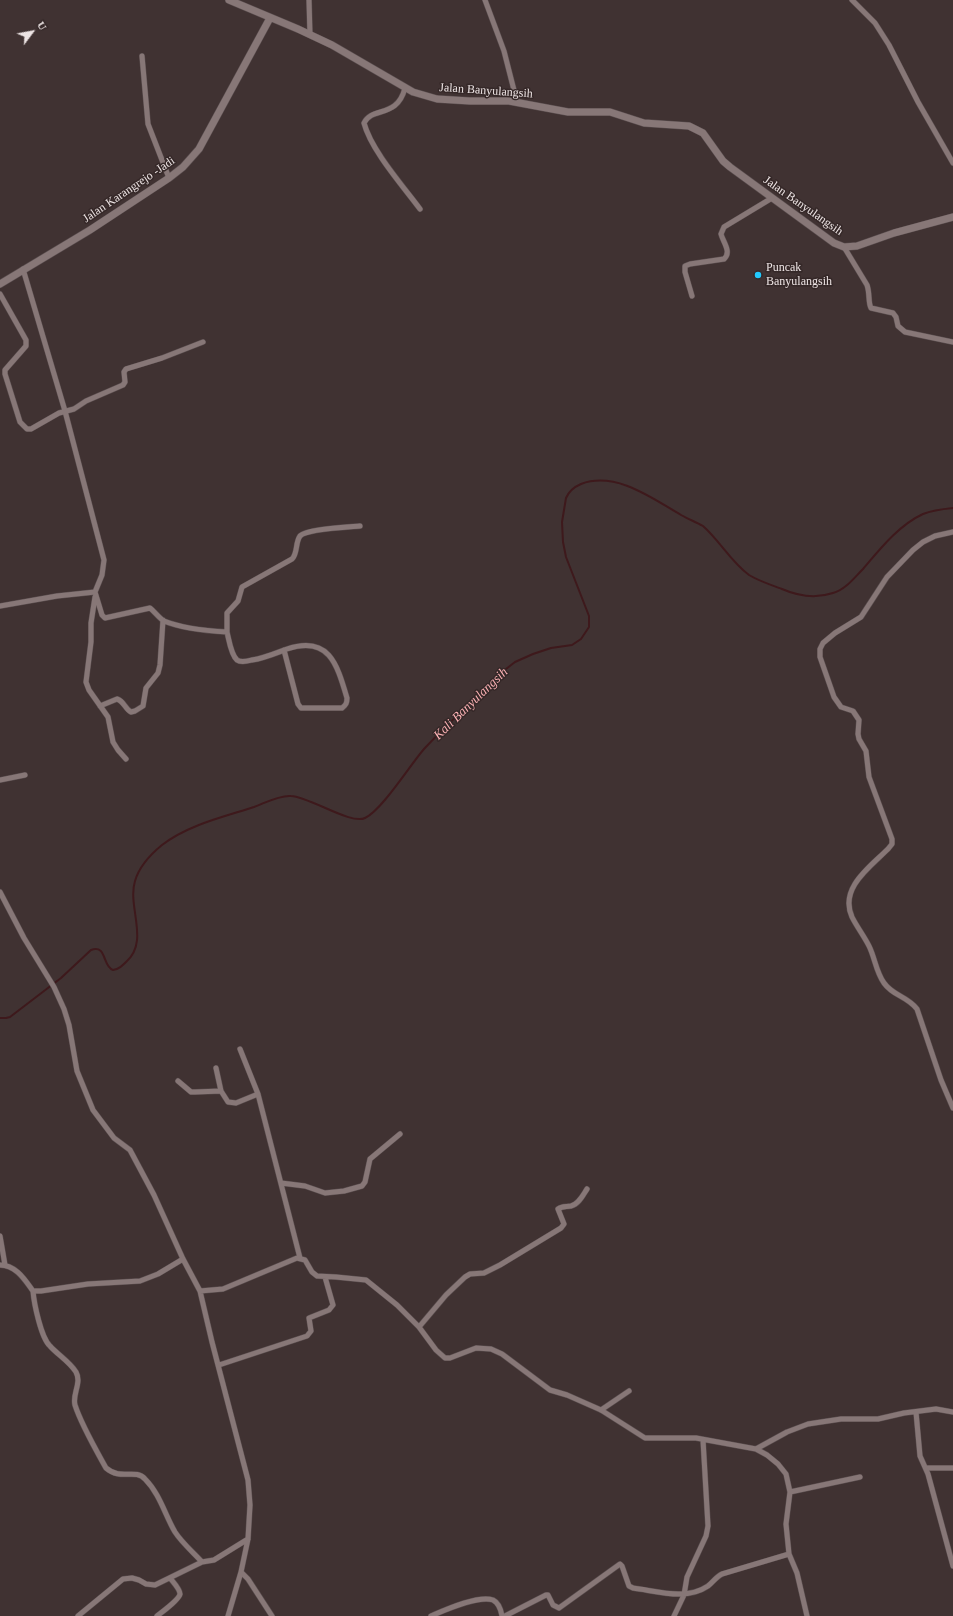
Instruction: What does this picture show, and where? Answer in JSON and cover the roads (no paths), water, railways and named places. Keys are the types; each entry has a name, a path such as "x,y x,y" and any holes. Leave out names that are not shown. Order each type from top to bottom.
{"street":[{"name":"Jalan Banyulangsih","path":"229,0 310,35 338,49 406,88 422,95 436,98 470,101 517,102 568,112 610,112 644,123 686,125 694,128 706,138 723,161 834,243 844,247 863,245 894,233 953,217"},
{"path":"309,0 310,35"},
{"path":"485,0 504,51 517,102"},
{"path":"852,0 875,23 889,45 918,102 953,163"},
{"name":"Jalan Karangrejo -Jadi","path":"0,284 90,230 169,178 184,166 199,149 270,18"},
{"path":"142,56 148,124 169,178"},
{"path":"406,88 403,98 399,103 370,116 364,123 367,133 376,148 420,209"},
{"path":"692,296 685,272 685,266 726,258 728,253 727,248 721,234 724,227 772,198"},
{"path":"844,247 867,285 870,296 869,305 871,308 892,313 896,317 898,326 905,332 953,342"},
{"path":"23,269 65,411 104,560 102,575 95,594 86,682 89,690 108,717 113,742 126,759"},
{"path":"0,294 26,340 26,346 5,370 5,374 20,422 27,429 65,411 74,409 86,401 123,385 126,382 124,372 126,369 162,358 203,342"},
{"path":"284,650 298,704 301,708 342,708 345,705 347,702 344,688 333,661 317,646 304,645 284,650 254,660 241,662 236,659 233,655 227,632 227,613 238,601 242,587 295,556 299,538 302,534 360,526"},
{"path":"953,532 935,536 923,542 913,550 887,577 861,617 835,633 823,643 820,649 820,657 834,697 840,707 853,711 859,720 858,734 859,739 866,751 869,777 892,840 892,844 888,849 852,886 849,904 852,916 873,954 876,967 884,983 894,993 911,1001 917,1009 941,1080 953,1108"},
{"path":"0,606 56,596 95,594"},
{"path":"95,594 102,615 105,618 112,618 149,608 163,620 209,630 227,632"},
{"path":"100,706 117,699 121,701 131,712 138,710 143,706 146,688 158,673 160,665 163,620"},
{"path":"0,780 25,775"},
{"path":"0,892 54,988 64,1009 69,1025 75,1064 80,1081 92,1110 114,1138 130,1150 154,1195 183,1259 200,1291 248,1480 250,1505 248,1539 241,1572 228,1616"},
{"path":"240,1049 258,1094 300,1258"},
{"path":"216,1068 221,1091 230,1103 236,1103 258,1094"},
{"path":"178,1081 191,1092 221,1091"},
{"path":"281,1183 305,1186 325,1193 344,1191 362,1186 370,1158 400,1134"},
{"path":"419,1327 446,1295 465,1277 470,1274 484,1273 500,1265 561,1228 564,1224 558,1209 561,1207 574,1206 587,1189"},
{"path":"0,1236 2,1265 18,1272 33,1291 40,1322 48,1345 70,1364 76,1373 78,1381 74,1403 80,1419 106,1468 112,1473 118,1475 139,1474 145,1478 160,1501 176,1533 202,1562"},
{"path":"200,1291 223,1289 300,1258 305,1260 312,1272 317,1276 366,1280 397,1305 419,1327 436,1350 445,1358 450,1358 476,1348 491,1349 502,1354 550,1390 601,1410 645,1438 696,1438 756,1449 767,1454 786,1474 790,1492 786,1524 789,1554 797,1573 808,1616"},
{"path":"33,1291 88,1284 140,1281 158,1274 183,1259"},
{"path":"219,1365 307,1336 311,1330 309,1318 328,1310 333,1305 325,1277"},
{"path":"601,1410 629,1391"},
{"path":"756,1449 787,1432 808,1424 841,1419 878,1419 904,1413 936,1409 953,1412"},
{"path":"916,1412 920,1456 926,1468 953,1566"},
{"path":"674,1616 684,1595 687,1577 706,1536 708,1526 703,1440"},
{"path":"926,1468 953,1468"},
{"path":"790,1492 860,1477"},
{"path":"78,1616 123,1579 132,1578 146,1584 155,1585 202,1562 214,1560 248,1539"},
{"path":"431,1616 454,1606 476,1601 493,1600 498,1605 504,1616 546,1595 548,1595 553,1605 559,1608 620,1564 629,1586 684,1595 708,1586 716,1577 722,1574 789,1554"},
{"path":"241,1572 248,1579 272,1616"},
{"path":"157,1616 175,1601 179,1595 180,1592 170,1578"}],"waterway":[{"name":"Kali Banyulangsih","path":"0,1018 10,1017 61,978 91,950 100,950 107,964 113,970 119,968 126,962 133,954 136,944 137,934 133,891 135,881 142,866 162,845 172,838 206,822 286,796 309,801 350,818 365,818 372,813 387,797 424,749 454,718 506,669 515,662 533,654 551,648 572,645 581,639 589,627 589,616 566,557 563,542 562,522 566,498 570,491 578,485 594,481 607,481 633,488 646,494 703,526 737,564 749,575 788,591 807,596 826,595 841,589 849,583 890,538 906,524 923,514 953,508"}],"place":[{"name":"Puncak Banyulangsih","path":"758,275"}]}
